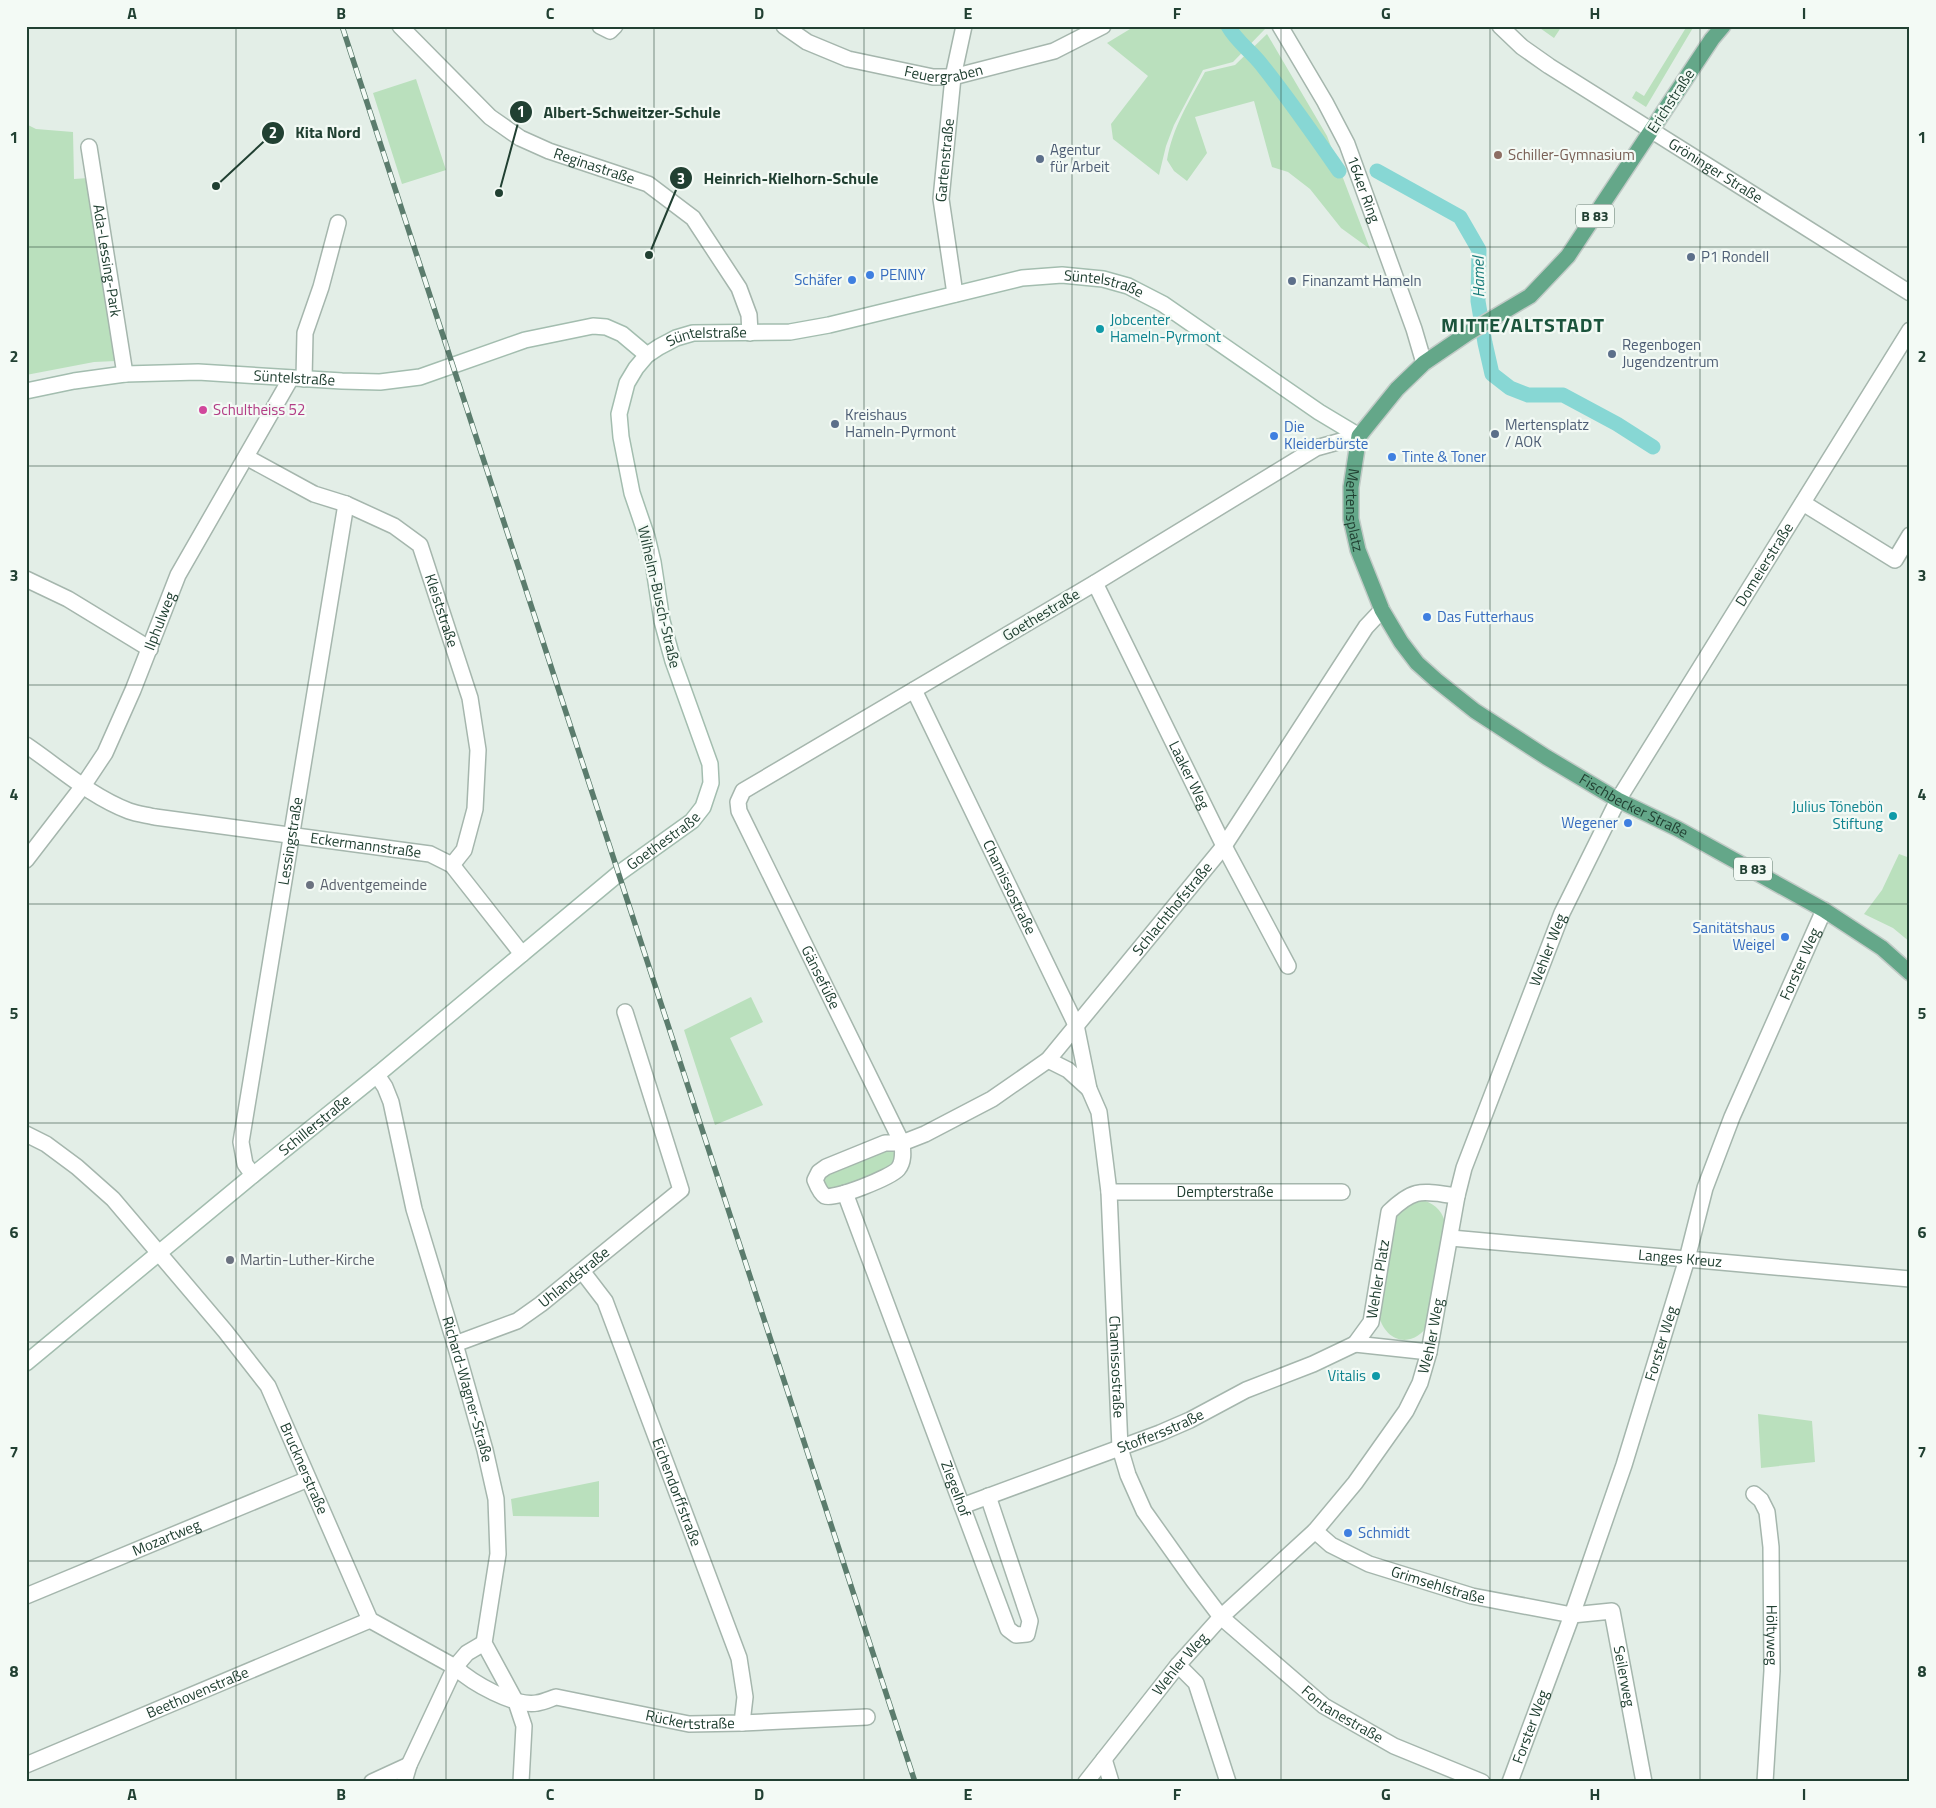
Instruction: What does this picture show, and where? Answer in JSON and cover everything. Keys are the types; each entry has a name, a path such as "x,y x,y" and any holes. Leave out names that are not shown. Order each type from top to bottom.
{"main road":[{"name":"Erichstraße","path":"1424,363 1468,333 1530,296 1568,256 1652,130 1713,33 1723,26"},
{"name":"B 83","path":"1359,436 1397,389 1424,363"},
{"name":"Mertensplatz","path":"1359,436 1351,487 1351,518 1358,550 1382,610"},
{"name":"Fischbecker Straße","path":"1382,610 1401,642 1417,663 1475,712 1618,800 1703,842 1824,910 1882,948 1910,973"}],"street":[{"name":"Reginastraße","path":"400,26 490,117 520,138 549,151 648,184 693,218 739,288 750,315 750,333"},
{"name":"Feuergraben","path":"784,26 807,42 848,59 933,76 953,76 1054,51 1103,26"},
{"name":"Gartenstraße","path":"955,294 943,223 941,199 953,76 964,26"},
{"name":"164er Ring","path":"1280,26 1325,102 1347,144 1414,329 1424,363"},
{"name":"Gröninger Straße","path":"1500,26 1522,47 1549,66 1910,294"},
{"name":"Ada-Lessing-Park","path":"89,147 125,374"},
{"path":"297,378 305,333 338,223"},
{"name":"Süntelstraße","path":"26,391 74,381 125,374 198,372 380,382 420,377 525,340 593,326 606,328 622,334 648,355 676,338 694,333 790,332 829,325 1022,278 1062,275 1103,279 1128,286 1162,304 1319,412 1359,436"},
{"name":"Domeierstraße","path":"1618,800 1910,330"},
{"name":"Wilhelm-Busch-Straße","path":"648,355 636,368 627,384 619,414 621,437 632,492 647,536 653,562 662,621 673,661 710,764 711,783"},
{"name":"Ilphulweg","path":"26,860 83,786 104,753 150,650 178,575 246,457 297,378"},
{"name":"Goethestraße","path":"739,811 738,802 743,791 1095,583 1316,448 1359,436"},
{"name":"Kleiststraße","path":"246,457 314,494 346,504 394,526 420,545 470,698 478,750 475,809 464,850 452,865"},
{"name":"Lessingstraße","path":"253,1175 245,1164 241,1142 290,835 346,504"},
{"path":"1803,504 1895,560 1910,535"},
{"path":"26,579 68,599 150,650"},
{"name":"Laaker Weg","path":"1095,583 1224,846 1288,966"},
{"name":"Schlachthofstraße","path":"902,1143 924,1134 992,1099 1048,1060 1224,846 1366,627 1382,610"},
{"name":"Chamissostraße","path":"914,690 1076,1025 1089,1089 1100,1112 1108,1192 1120,1448 1128,1475 1144,1511 1192,1580 1221,1617"},
{"name":"Eckermannstraße","path":"26,745 83,786 106,800 130,811 155,817 430,854 452,865 522,954"},
{"name":"Goethestraße","path":"601,888 692,821 703,807 711,783"},
{"name":"Wehler Weg","path":"1086,1782 1178,1665 1221,1617 1315,1531 1356,1483 1406,1411 1420,1383 1429,1352 1451,1238 1457,1196 1474,1142 1559,919 1618,800"},
{"name":"Gänsefüße","path":"739,811 902,1143"},
{"name":"Schillerstraße","path":"26,1363 377,1075 601,888"},
{"name":"Forster Weg","path":"1510,1782 1572,1615 1624,1465 1687,1259 1705,1188 1729,1125 1824,910"},
{"name":"Uhlandstraße","path":"454,1344 517,1321 582,1271 681,1190 625,1012"},
{"name":"Chamissostraße","path":"1048,1060 1068,1070 1089,1089"},
{"name":"Richard-Wagner-Straße","path":"377,1075 385,1087 391,1102 414,1209 484,1450 496,1499 498,1554 484,1643"},
{"name":"Brucknerstraße","path":"26,1134 46,1144 77,1167 113,1199 268,1386 370,1620"},
{"path":"902,1143 902,1159 896,1172 834,1197 825,1196 818,1188 815,1180 819,1172 885,1144 902,1143"},
{"name":"Wehler Platz","path":"1355,1344 1371,1322 1389,1212 1402,1200 1419,1191 1457,1196"},
{"name":"Dempterstraße","path":"1108,1192 1342,1192"},
{"name":"Ziegelhof","path":"845,1193 1008,1629 1016,1635 1027,1634 1030,1622 988,1496"},
{"name":"Langes Kreuz","path":"1451,1238 1910,1280"},
{"name":"Eichendorffstraße","path":"582,1271 605,1301 739,1658 745,1698 742,1723"},
{"path":"1355,1344 1429,1352"},
{"name":"Stoffersstraße","path":"962,1506 1190,1420 1246,1390 1313,1364 1355,1344"},
{"name":"Mozartweg","path":"26,1596 308,1479"},
{"name":"Höltyweg","path":"1754,1494 1761,1500 1767,1512 1771,1547 1772,1671 1765,1782"},
{"name":"Grimsehlstraße","path":"1315,1531 1331,1545 1368,1564 1472,1596 1572,1615"},
{"name":"Seilerweg","path":"1572,1615 1612,1611 1644,1782"},
{"name":"Fontanestraße","path":"1221,1617 1324,1706 1394,1746 1482,1782"},
{"path":"370,1620 455,1667 466,1677 516,1702"},
{"name":"Beethovenstraße","path":"26,1765 370,1620"},
{"path":"404,1782 409,1765 455,1667 467,1654 484,1643 516,1702 524,1726 521,1782"},
{"path":"1178,1665 1196,1683 1228,1782"},
{"name":"Rückertstraße","path":"516,1702 536,1703 556,1697 689,1724 867,1717"},
{"path":"1104,1759 1111,1782"},
{"path":"372,1782 409,1765"}],"green space":[{"path":"1135,26 1263,26 1265,29 1233,62 1203,70 1174,125 1166,146 1159,175 1113,139 1111,124 1148,76 1107,43"},
{"path":"1537,26 1562,26 1554,38"},
{"path":"1687,26 1694,26 1646,107 1632,98 1636,91 1644,96"},
{"path":"1267,34 1327,136 1370,249 1341,228 1310,189 1288,172 1272,167 1254,101 1195,117 1207,153 1187,181 1174,171 1167,160 1177,125 1205,72 1235,65"},
{"path":"416,79 446,170 402,184 373,93"},
{"path":"26,124 36,129 73,132 74,179 88,178 116,361 94,362 26,375"},
{"path":"1899,854 1910,858 1910,942 1893,928 1864,914 1882,890"},
{"path":"751,997 763,1022 730,1038 763,1105 715,1125 684,1030"},
{"path":"886,1149 892,1150 896,1155 895,1167 830,1192 822,1184 823,1177 827,1173"},
{"path":"1423,1200 1439,1210 1446,1226 1430,1322 1416,1337 1400,1340 1386,1331 1381,1323 1378,1312 1395,1215 1412,1201"},
{"path":"1758,1414 1812,1421 1815,1462 1761,1468"},
{"path":"599,1481 599,1517 513,1516 511,1499"}],"waterway":[{"name":"Hamel","path":"1228,26 1271,77 1339,171"},
{"name":"Hamel","path":"1377,171 1460,217 1479,250 1478,301 1492,374 1510,388 1528,395 1563,395 1617,424 1653,447"}],"railway":[{"path":"342,26 915,1782"}],"place":[{"name":"Schiller-Gymnasium","path":"1498,155"},
{"name":"Agentur für Arbeit","path":"1040,159"},
{"name":"Kita Nord","path":"216,186"},
{"name":"Albert-Schweitzer-Schule","path":"499,193"},
{"name":"Heinrich-Kielhorn-Schule","path":"649,255"},
{"name":"P1 Rondell","path":"1691,257"},
{"name":"PENNY","path":"870,275"},
{"name":"Schäfer","path":"852,280"},
{"name":"Finanzamt Hameln","path":"1292,281"},
{"name":"Jobcenter Hameln-Pyrmont","path":"1100,329"},
{"name":"Regenbogen Jugendzentrum","path":"1612,354"},
{"name":"Schultheiss 52","path":"203,410"},
{"name":"Kreishaus Hameln-Pyrmont","path":"835,424"},
{"name":"Mertensplatz / AOK","path":"1495,434"},
{"name":"Die Kleiderbürste","path":"1274,436"},
{"name":"Tinte & Toner","path":"1392,457"},
{"name":"Das Futterhaus","path":"1427,617"},
{"name":"Julius Tönebön Stiftung","path":"1893,816"},
{"name":"Wegener","path":"1628,823"},
{"name":"Adventgemeinde","path":"310,885"},
{"name":"Sanitätshaus Weigel","path":"1785,937"},
{"name":"Martin-Luther-Kirche","path":"230,1260"},
{"name":"Vitalis","path":"1376,1376"},
{"name":"Schmidt","path":"1348,1533"}],"district":[{"name":"MITTE/ALTSTADT","path":"1523,325"}]}
